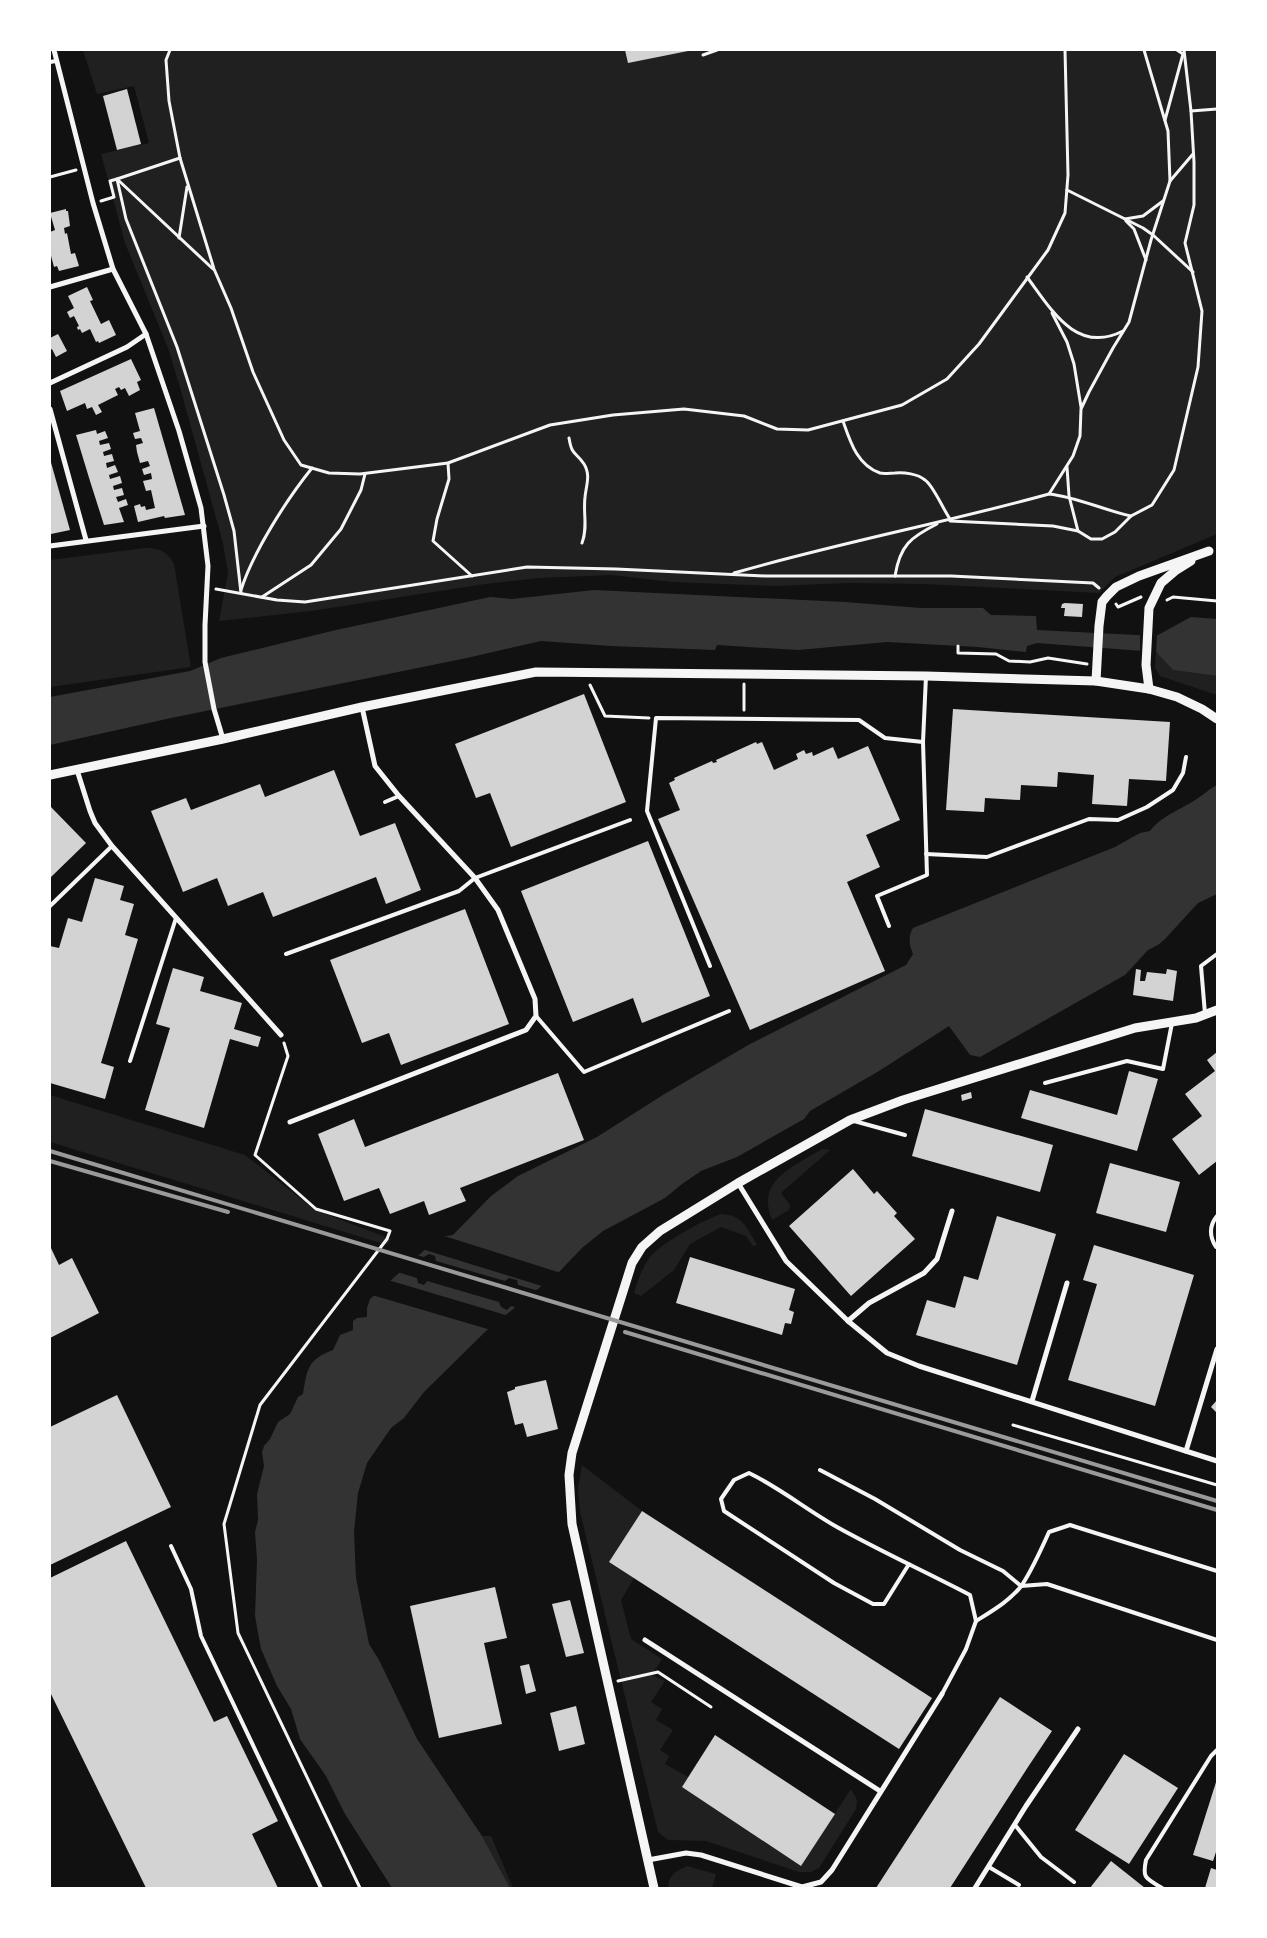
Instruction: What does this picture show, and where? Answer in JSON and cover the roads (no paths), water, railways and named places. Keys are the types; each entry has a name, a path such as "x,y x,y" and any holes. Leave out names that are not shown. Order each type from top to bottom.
{"street":[{"path":"54,50 93,203 114,269 146,334 179,431 201,508 208,566 205,662 214,708 223,739"},
{"path":"50,287 114,269"},
{"path":"50,383 127,347 146,334"},
{"path":"50,409 86,540"},
{"path":"50,546 204,526"},
{"path":"1096,682 1102,602 1107,596 1116,587 1139,576 1213,548"},
{"path":"1149,689 1146,665 1149,608 1152,600 1161,583 1175,571 1213,548"},
{"path":"50,776 362,707 536,672 744,676 926,676 1096,682 1149,689 1177,697 1202,708 1217,719"},
{"path":"290,1122 526,1030 536,1016 535,999 498,910 475,878 399,796 375,766 362,707"},
{"path":"77,770 95,823 112,846 281,1035"},
{"path":"654,1888 572,1524 569,1475 572,1453 632,1263 642,1247 660,1231 738,1183 850,1120 903,1100 1135,1028 1172,1023 1217,1010"},
{"path":"738,1183 786,1261 848,1321 887,1353 919,1366 1217,1460"},
{"path":"848,1321 869,1303 924,1273 937,1259 952,1211"},
{"path":"1032,1401 1067,1283"},
{"path":"1186,1451 1217,1349"},
{"path":"645,1640 880,1791"},
{"path":"648,1860 686,1853 701,1855 802,1887 821,1882 832,1870 942,1694"},
{"path":"975,1888 1078,1729"}],"lane":[{"path":"50,62 56,60"},
{"path":"889,926 877,896 927,875 923,742 926,676"},
{"path":"710,966 647,811 656,718 859,720 885,738 923,742"},
{"path":"926,854 987,857 1089,819 1118,820 1147,807 1172,790 1184,773 1186,756"},
{"path":"385,802 399,796"},
{"path":"286,954 459,891 475,878 630,820"},
{"path":"50,906 112,846"},
{"path":"130,1061 176,918"},
{"path":"1205,1014 1201,966 1217,954"},
{"path":"536,1016 584,1072 729,1010"},
{"path":"1045,1084 1127,1061 1163,1069 1172,1023"},
{"path":"850,1120 904,1135"},
{"path":"1216,1247 1211,1238 1211,1229 1217,1216"},
{"path":"820,1470 874,1499 960,1550 1003,1571 1021,1586 1047,1584 1217,1640"},
{"path":"909,1564 884,1604 873,1604 834,1583 724,1511 721,1500 734,1480 749,1474 772,1484 836,1526 970,1595 976,1621 966,1649 942,1694"},
{"path":"976,1621 1002,1604 1021,1586 1050,1532 1070,1525 1217,1571"},
{"path":"171,1546 191,1589 202,1636 321,1888"},
{"path":"1162,1888 1147,1879 1144,1872 1146,1860 1211,1756 1217,1750"},
{"path":"1015,1825 1041,1857 1074,1882"},
{"path":"988,1867 1020,1886"}],"railway":[{"path":"50,1151 1217,1501"},
{"path":"50,1161 228,1212"},
{"path":"625,1332 1217,1510"}]}
